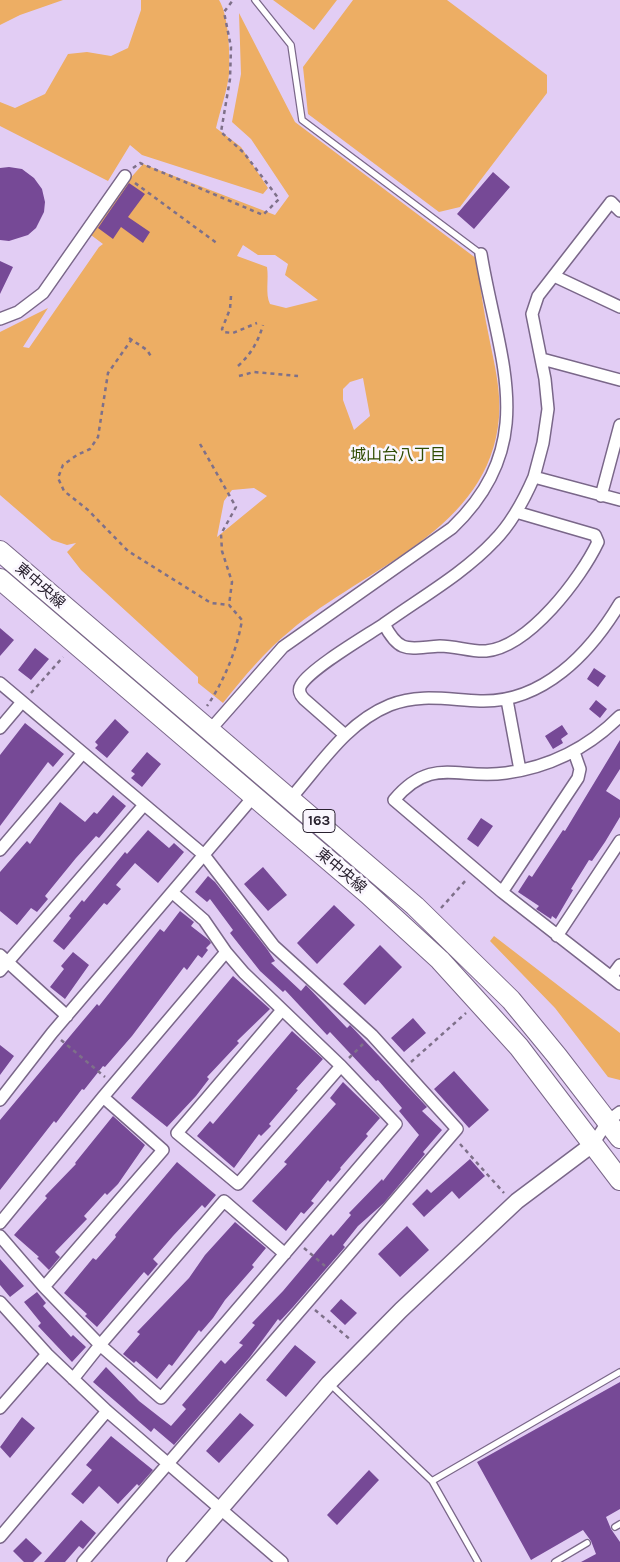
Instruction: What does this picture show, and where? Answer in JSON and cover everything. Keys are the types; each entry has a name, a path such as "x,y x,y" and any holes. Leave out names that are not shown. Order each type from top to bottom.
{"highway":[{"name":"東中央線","path":"0,551 415,906 504,993 617,1128"},
{"name":"東中央線","path":"0,579 254,796 440,960 519,1047 620,1180"}],"street":[{"path":"0,319 18,312 43,293 125,176"},
{"path":"344,735 304,699 300,691 301,684 319,668 470,562 494,542 516,512 534,477 544,443 548,409 542,359 533,321 532,308 611,202 620,211"},
{"path":"210,730 283,647 452,528 474,505 483,490 503,445 507,429 507,388 481,254"},
{"path":"554,276 620,307"},
{"path":"542,359 620,380"},
{"path":"601,496 620,425"},
{"path":"534,477 620,500"},
{"path":"384,624 396,643 408,649 443,646 486,651 513,642 537,624 580,574 598,542 595,534 516,512"},
{"path":"291,798 344,735 380,710 403,701 438,697 481,701 507,700 540,687 566,669 601,631 620,603"},
{"path":"0,683 204,855 274,946 372,1035 457,1129 308,1304 83,1562"},
{"path":"507,700 520,770"},
{"path":"0,728 22,702"},
{"path":"620,716 598,736 574,752 533,768 482,774 453,771 433,772 414,780 394,800 502,892 615,981 620,965"},
{"path":"502,892 578,778 580,770 574,752"},
{"path":"0,850 82,754"},
{"path":"0,1100 52,1033 254,796"},
{"path":"0,971 4,959 144,805"},
{"path":"557,936 620,841"},
{"path":"0,1236 44,1287 100,1345 161,1398 396,1124 341,1066 282,1010 226,952 204,920 173,893"},
{"path":"0,1223 103,1097 226,952"},
{"path":"4,959 67,1016"},
{"path":"282,1010 177,1133 238,1184 341,1066"},
{"path":"44,1287 163,1150 103,1097"},
{"path":"593,1144 617,1128"},
{"path":"175,1562 330,1383 401,1310 517,1202 617,1128"},
{"path":"73,1379 224,1201 284,1254"},
{"path":"0,1302 46,1354 107,1411 282,1562"},
{"path":"0,1408 46,1354"},
{"path":"0,1537 107,1411"}],"lane":[{"path":"255,0 291,45 302,120 481,254"},
{"path":"432,1481 620,1372"},
{"path":"330,1383 432,1481 478,1562"},
{"path":"555,1562 587,1543"}],"path":[{"path":"218,244 125,176 140,163 263,215 279,200 244,153 221,132 230,79 231,47 224,12 233,0"},
{"path":"231,296 230,309 222,328 223,332 233,333 257,323"},
{"path":"238,366 250,355 259,340 264,324"},
{"path":"152,358 147,350 130,339 108,373 98,437 90,449 63,465 58,478 64,491 88,510 128,552 211,602 229,605 242,620 239,641 216,693 207,706"},
{"path":"239,376 254,372 298,376"},
{"path":"200,444 236,507 221,534 222,551 232,582 229,605"},
{"path":"22,702 63,656"},
{"path":"440,909 476,870"},
{"path":"403,1069 466,1013"},
{"path":"52,1033 114,1084"},
{"path":"341,1066 372,1035"},
{"path":"452,1135 504,1194"},
{"path":"296,1241 333,1273"},
{"path":"308,1304 350,1340"}],"shaded area":[{"path":"0,0 63,0 20,15 0,25"},
{"path":"141,0 219,0 227,25 229,74 216,128 241,147 268,188 263,194 142,155 130,145 108,181 0,126 0,102 15,108 45,94 68,54 87,52 111,56 128,48 141,10"},
{"path":"273,0 337,0 314,30"},
{"path":"353,0 447,0 547,75 547,93 460,207 439,212 308,114 303,67"},
{"path":"239,13 295,122 477,259 484,311 497,379 499,417 491,456 473,490 449,518 419,543 320,608 290,631 263,656 223,703 198,683 198,677 81,570 67,552 76,543 67,545 52,540 0,495 0,332 48,308 23,347 29,348 99,247 103,244 91,235 127,182 143,164 275,215 289,196 251,139 232,122 241,74","holes":["243,245 258,255 275,255 288,264 285,275 318,300 286,308 270,304 267,267 237,256","363,378 370,416 354,430 343,400 343,389 350,382","254,488 267,496 217,537 224,501 232,490"]},
{"path":"494,936 620,1033 620,1080 608,1077 555,1008 490,941"}],"building":[{"path":"0,168 22,169 34,178 42,189 45,202 44,212 36,228 28,235 9,241 0,240"},
{"path":"493,172 510,187 474,229 457,214"},
{"path":"129,183 145,194 128,217 150,232 143,243 121,227 113,239 98,228"},
{"path":"0,261 13,267 0,294"},
{"path":"0,628 14,640 0,656"},
{"path":"35,648 49,659 31,680 18,670"},
{"path":"594,668 606,676 598,687 587,679"},
{"path":"596,700 607,709 600,718 589,709"},
{"path":"115,719 129,732 107,758 95,748 98,745 95,742"},
{"path":"25,723 64,754 53,767 48,762 0,826 0,755"},
{"path":"562,725 568,734 561,739 563,743 553,749 545,736"},
{"path":"620,740 620,769 606,791 620,800 620,817 592,861 589,860 571,889 573,890 556,919 552,916 551,919 536,909 539,906 518,892 529,875 532,877 563,830 565,831"},
{"path":"147,752 161,764 142,787 131,778 135,774 131,771"},
{"path":"113,795 126,806 99,838 96,836 76,858 45,896 48,899 37,912 31,908 17,925 0,911 0,872 27,841 30,844 60,802 85,822 94,812 97,814"},
{"path":"481,818 493,826 478,847 467,839"},
{"path":"148,830 169,848 174,843 184,852 158,883 135,863 116,885 121,889 107,905 104,903 64,950 53,941 71,918 69,916 82,900 84,902 125,852 127,854"},
{"path":"263,867 287,895 268,911 244,884"},
{"path":"208,876 215,882 267,949 275,961 271,963 301,991 306,985 347,1028 350,1025 427,1107 422,1111 442,1130 423,1152 425,1154 384,1203 358,1226 343,1245 345,1247 280,1321 278,1319 250,1357 174,1445 154,1428 151,1432 93,1382 106,1367 139,1401 171,1426 186,1409 182,1405 221,1360 225,1364 243,1345 239,1343 255,1325 252,1323 283,1291 331,1234 333,1236 351,1215 349,1213 382,1179 383,1181 419,1135 399,1111 402,1108 378,1080 376,1081 330,1032 327,1035 285,990 283,992 260,971 230,933 233,930 210,899 207,902 195,892"},
{"path":"334,905 355,925 317,964 297,943"},
{"path":"180,911 194,922 191,926 209,940 211,943 206,948 208,950 202,958 198,955 187,970 184,967 132,1036 105,1067 103,1066 84,1090 82,1089 56,1123 54,1121 0,1190 0,1120 97,1004 99,1006 160,929 164,932"},
{"path":"380,945 402,967 365,1005 343,984"},
{"path":"73,952 89,965 65,999 50,987 64,969 61,966"},
{"path":"233,976 270,1009 237,1041 239,1043 207,1077 209,1079 196,1096 167,1127 131,1098"},
{"path":"413,1018 426,1033 404,1052 391,1038"},
{"path":"292,1031 323,1059 296,1089 298,1090 269,1124 271,1126 261,1136 259,1134 234,1168 197,1136 210,1121 213,1124"},
{"path":"0,1045 14,1056 0,1075"},
{"path":"454,1071 489,1110 469,1128 434,1089"},
{"path":"343,1082 380,1118 341,1169 330,1182 328,1180 311,1201 314,1203 304,1214 301,1212 286,1231 252,1201 287,1164 284,1162 336,1104 330,1098"},
{"path":"113,1116 145,1145 118,1184 107,1195 105,1193 84,1216 87,1219 55,1252 60,1257 49,1270 37,1258 39,1257 14,1235 47,1198 45,1196 76,1164"},
{"path":"470,1159 485,1176 459,1199 452,1191 424,1217 412,1204 427,1189 431,1193"},
{"path":"177,1162 216,1195 205,1208 202,1205 173,1236 153,1259 158,1264 148,1276 144,1272 97,1327 85,1316 87,1314 64,1293 93,1258 96,1260 116,1237 115,1235"},
{"path":"235,1222 266,1248 252,1265 254,1267 225,1300 213,1318 201,1332 199,1330 172,1366 169,1364 157,1379 136,1361 134,1363 123,1354 140,1334 137,1332 189,1278 205,1255"},
{"path":"407,1226 429,1250 400,1277 378,1254"},
{"path":"0,1259 24,1286 10,1297 0,1285"},
{"path":"37,1292 46,1303 43,1306 71,1337 73,1335 86,1347 72,1362 38,1326 41,1323 24,1302"},
{"path":"341,1299 357,1313 345,1325 330,1311"},
{"path":"295,1345 316,1362 286,1397 266,1380"},
{"path":"620,1382 620,1509 606,1517 611,1529 620,1542 620,1562 581,1562 596,1554 591,1541 583,1530 531,1560 477,1462"},
{"path":"240,1413 254,1425 219,1463 206,1451"},
{"path":"22,1417 35,1428 10,1458 0,1447"},
{"path":"111,1436 153,1470 139,1486 137,1484 118,1504 99,1486 83,1504 71,1494 92,1470 86,1465"},
{"path":"369,1470 379,1480 337,1525 327,1515"},
{"path":"81,1520 96,1533 83,1549 79,1546 65,1562 44,1562"},
{"path":"26,1538 42,1553 33,1562 24,1562 13,1551"}],"district":[{"name":"城山台八丁目","path":"398,455"}]}
